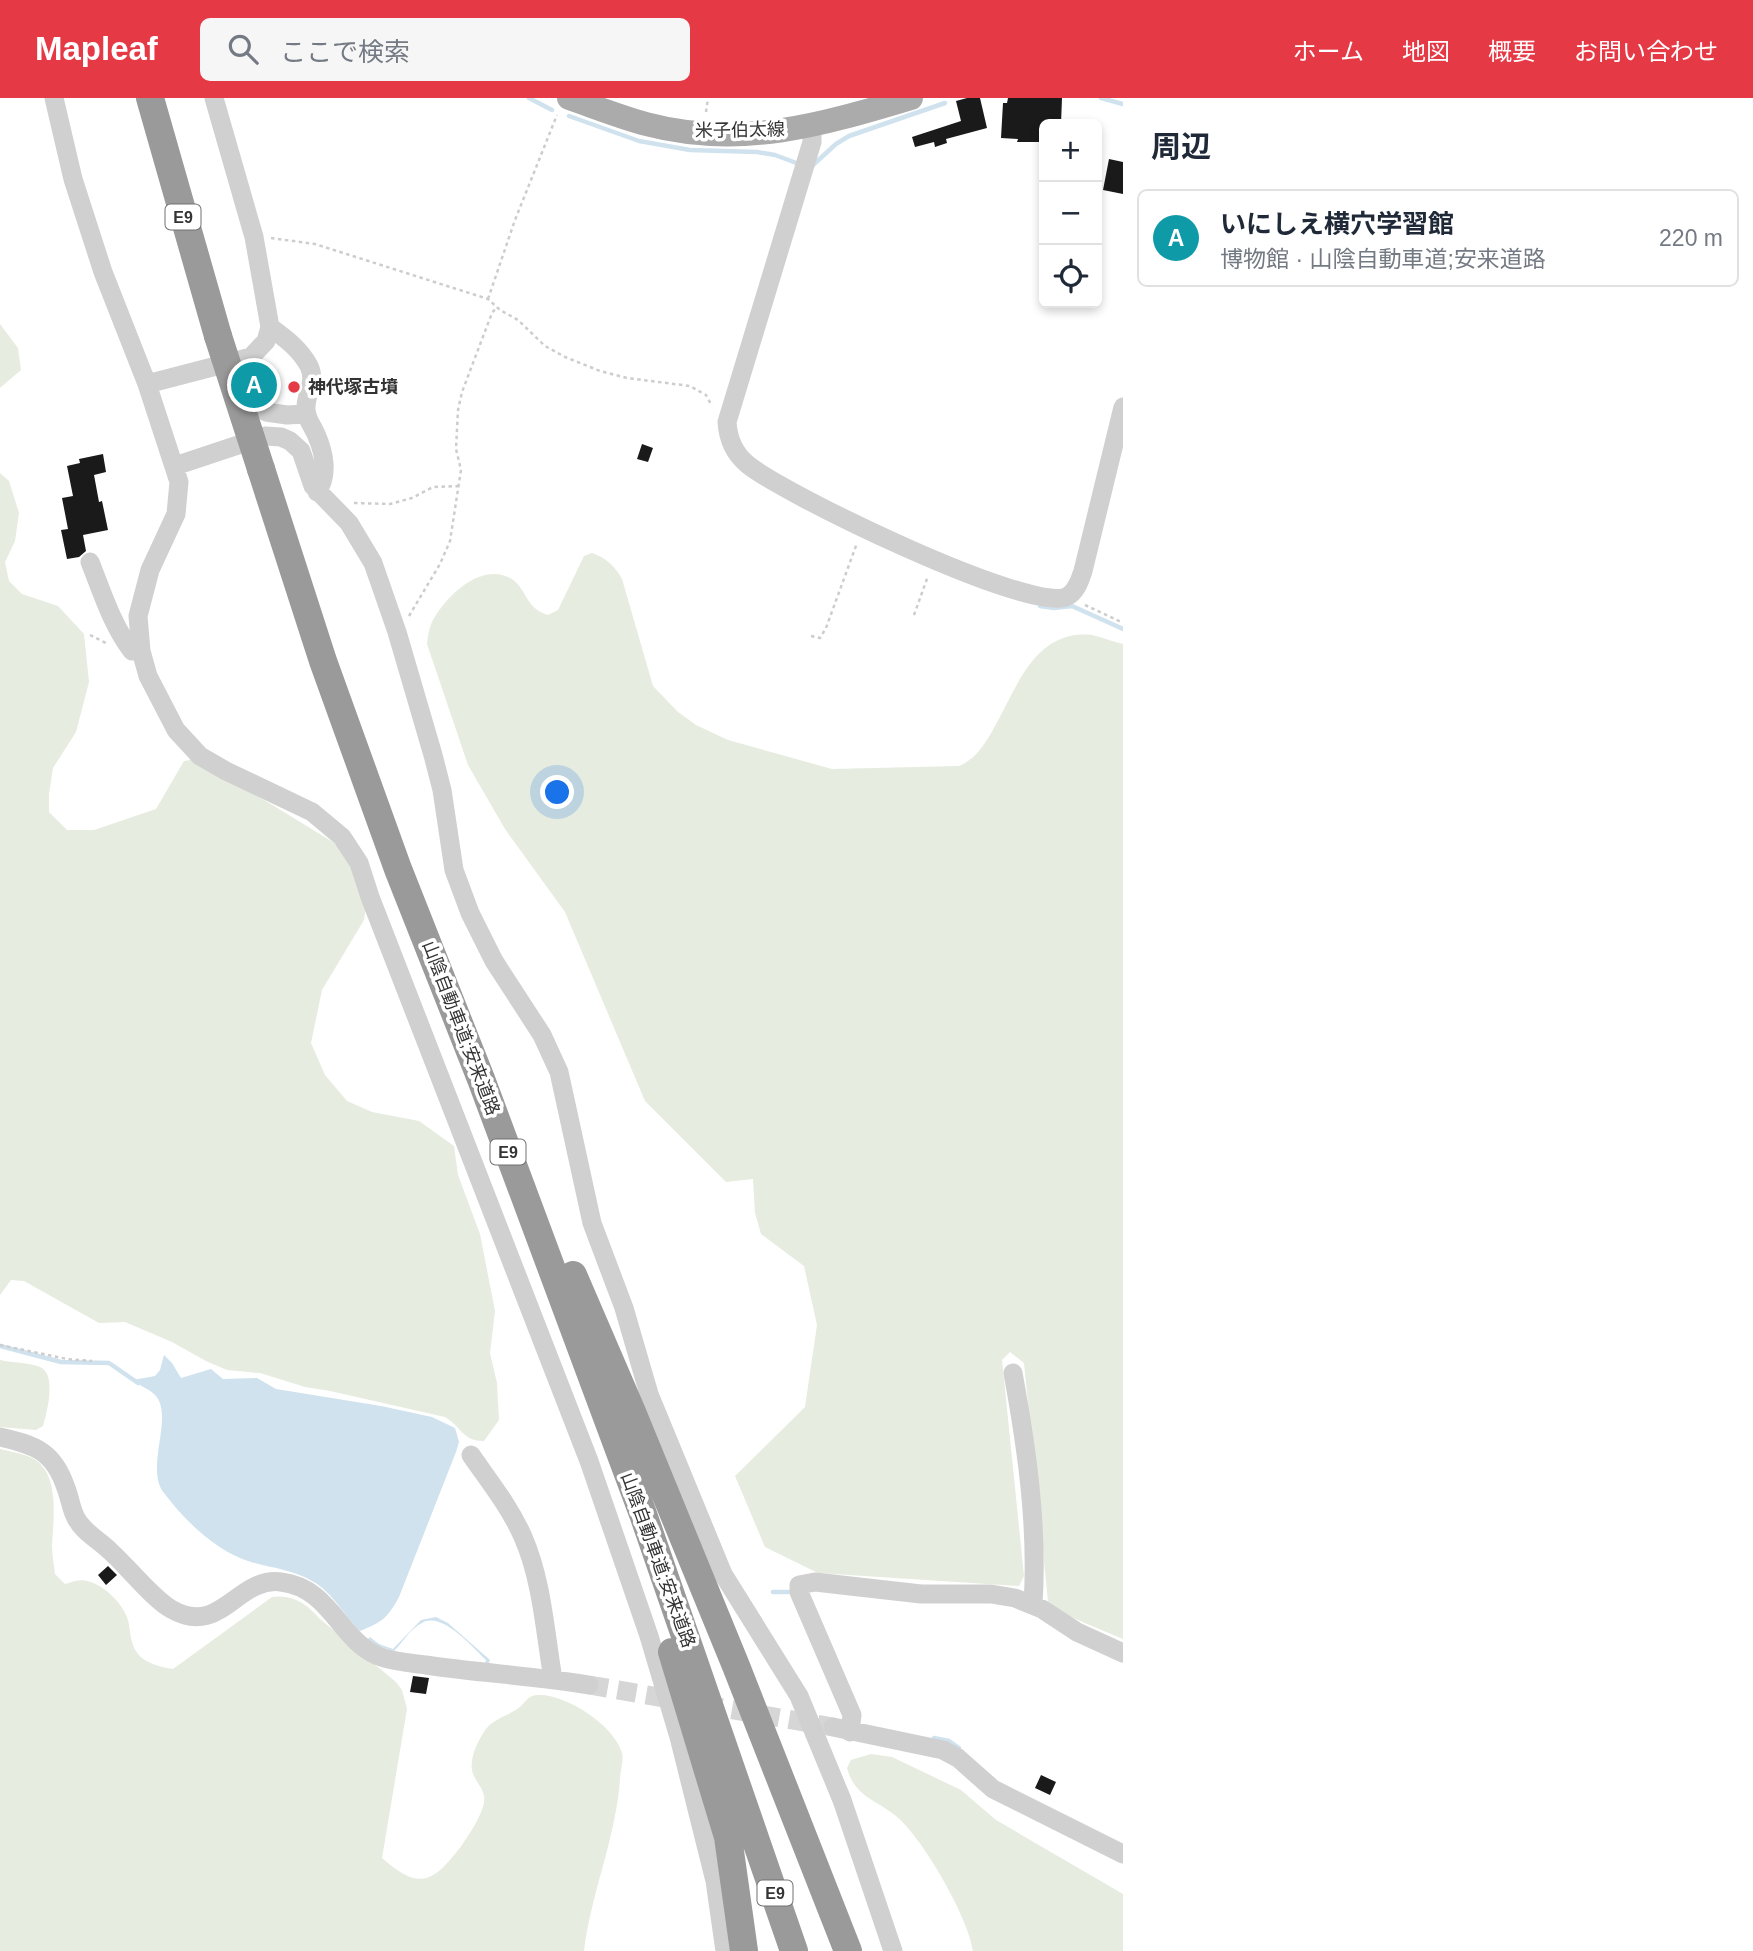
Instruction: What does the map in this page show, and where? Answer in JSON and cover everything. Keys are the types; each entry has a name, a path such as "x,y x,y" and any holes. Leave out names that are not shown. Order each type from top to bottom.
{"highway":[{"name":"山陰自動車道;安来道路","path":"150,98 218,336 333,687 398,869 481,1079 647,1527 794,1951"},
{"path":"481,1079 579,1289 632,1412 848,1951"},
{"path":"537,1229 553,1290 678,1669 728,1838 744,1951"}],"main road":[{"name":"米子伯太線","path":"565,103 648,124 701,133 763,134 812,126 911,98"}],"street":[{"path":"54,98 73,179 103,272 147,384 179,482 176,514 150,570 138,616 141,652 148,676 176,730 200,756 312,812 342,837 359,863 584,1449 649,1636 679,1737 711,1868 725,1951"},
{"path":"147,384 251,357 266,341 270,327 254,237 214,98"},
{"path":"812,126 811,142 727,422 728,435 734,450 745,463 772,480 933,560 1038,597 1066,597 1073,592 1083,571 1123,407"},
{"path":"270,327 299,350 310,369 312,387 306,402 306,414 316,435 324,463 324,499"},
{"path":"266,412 306,414"},
{"path":"174,466 265,436 281,437 301,451 310,480 324,499 349,523 368,552 397,632 442,790 454,870 470,913 494,961 542,1035 559,1072 592,1223 624,1308 649,1394 723,1574 799,1696 842,1800 893,1951"},
{"path":"90,562 111,616 132,651 141,652"},
{"path":"1013,1373 1023,1425 1032,1511 1035,1547 1033,1605"},
{"path":"0,1437 41,1450 54,1461 67,1489 75,1517 82,1528 110,1550 169,1608 184,1615 200,1618 210,1616 259,1585 278,1581 309,1591 323,1601 363,1649 384,1658 589,1685"},
{"path":"471,1455 523,1536 534,1572 553,1679"},
{"path":"1123,1653 1077,1632 1033,1605 1015,1598 991,1594 921,1594 815,1582 799,1585 799,1592 852,1714 842,1729 943,1750 958,1758 993,1789 1123,1854"}],"path":[{"path":"488,299 515,220 555,119 565,103"},
{"path":"254,237 315,244 488,299 517,320 545,346 565,357 618,376 690,386 701,391 727,422"},
{"path":"397,632 404,628 440,564 452,531 461,470 456,449 458,410 462,392 492,313 497,307"},
{"path":"324,499 390,504 412,498 433,487 459,486"},
{"path":"811,636 820,638 826,628 864,527"},
{"path":"914,615 933,560"},
{"path":"1066,597 1123,623"},
{"path":"0,1345 67,1359 92,1361"}],"shaded area":[{"path":"0,324 18,348 21,370 0,388"},
{"path":"0,473 9,481 19,513 15,541 5,562 9,581 22,594 58,606 84,634 89,682 76,732 53,768 49,812 67,830 94,830 156,809 184,761 197,759 341,847 356,869 366,907 364,920 322,990 311,1043 325,1075 347,1101 372,1112 419,1121 454,1146 458,1175 480,1234 495,1311 490,1353 497,1383 499,1420 484,1441 466,1436 445,1417 305,1387 260,1373 227,1370 125,1322 99,1323 24,1281 11,1280 0,1295"},
{"path":"592,553 610,563 622,579 653,686 678,712 696,725 728,740 832,769 959,766 975,755 983,745 1020,679 1042,651 1056,641 1072,636 1092,635 1123,644 1123,1639 1061,1613 1048,1601 1024,1363 1010,1352 1002,1360 1024,1576 1019,1586 818,1573 765,1547 735,1476 805,1407 817,1325 804,1266 761,1234 755,1213 753,1179 726,1182 645,1101 565,912 505,829 468,765 427,644 431,624 445,602 476,578 499,574 510,578 520,587 534,608 548,615 558,610 584,556"},
{"path":"0,1360 35,1365 45,1371 49,1394 43,1426 36,1430 0,1427"},
{"path":"0,1449 37,1461 49,1478 54,1501 52,1546 55,1574 65,1584 87,1581 111,1594 124,1611 133,1645 145,1660 173,1669 272,1597 280,1596 305,1605 396,1682 402,1690 407,1709 382,1858 407,1876 417,1879 434,1874 452,1858 475,1825 483,1808 484,1798 473,1774 472,1763 477,1744 489,1725 517,1709 530,1697 538,1695 562,1700 588,1713 599,1722 617,1742 623,1759 614,1823 584,1951 0,1951"},
{"path":"871,1754 892,1757 961,1790 996,1820 1123,1894 1123,1951 973,1951 954,1899 931,1859 907,1826 860,1791 851,1778 847,1768 851,1760"}],"water":[{"path":"164,1355 181,1378 211,1369 223,1379 257,1378 276,1389 432,1417 455,1428 459,1442 456,1452 399,1597 383,1619 360,1631 320,1586 297,1574 251,1562 226,1551 203,1534 172,1504 159,1482 157,1470 162,1416 160,1404 153,1393 133,1380 155,1376 160,1370"},
{"path":"436,1617 448,1623 490,1660 488,1665 465,1639 438,1622 422,1623 410,1632 394,1651 377,1646 368,1639 370,1637 393,1649 421,1620"}],"building":[{"path":"980,98 987,128 946,139 947,143 935,147 934,142 915,147 912,137 961,121 956,101"},
{"path":"1008,98 1062,98 1061,119 1039,119 1039,142 1017,142 1018,139 1001,138 1003,103 1007,103"},
{"path":"1109,159 1123,162 1123,194 1103,190"},
{"path":"255,370 264,395 255,398 247,373"},
{"path":"642,444 653,448 648,462 637,459"},
{"path":"103,454 106,472 94,475 108,530 83,535 86,551 79,557 67,559 61,530 68,529 62,498 73,496 67,466 80,463 79,459"},
{"path":"108,1566 117,1575 106,1585 98,1575"},
{"path":"413,1676 429,1678 426,1694 410,1692"},
{"path":"1041,1775 1056,1782 1050,1795 1035,1788"}],"waterway":[{"path":"529,98 552,110"},
{"path":"1101,98 1123,104"},
{"path":"813,165 849,136 945,103"},
{"path":"569,116 639,141 690,150 757,152 799,164"},
{"path":"1040,606 1072,606 1123,629"},
{"path":"0,1346 61,1362 109,1363 138,1383"},
{"path":"773,1592 789,1592"},
{"path":"934,1738 949,1741 959,1748"}],"tunnel":[{"path":"589,1685 833,1727"}],"place":[{"name":"いにしえ横穴学習館","path":"254,385"},
{"name":"神代塚古墳","path":"294,387"}]}
